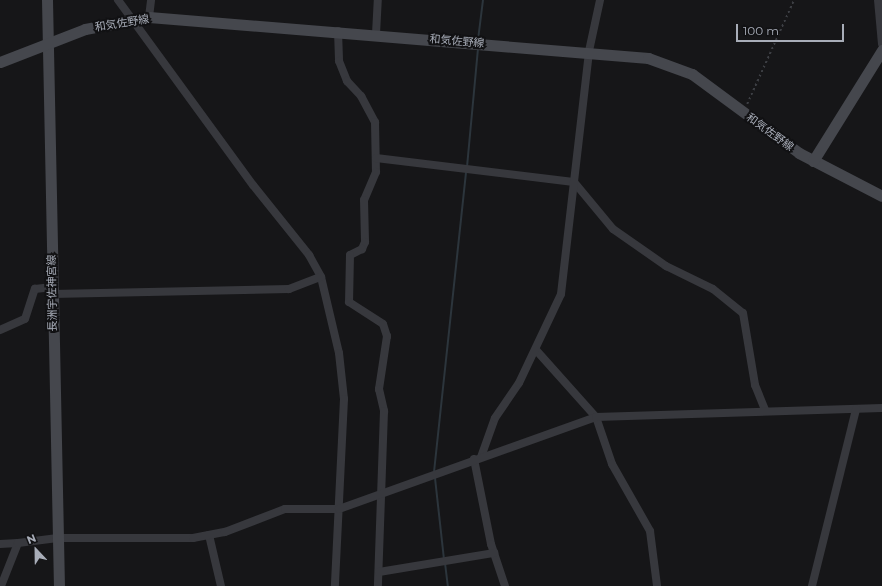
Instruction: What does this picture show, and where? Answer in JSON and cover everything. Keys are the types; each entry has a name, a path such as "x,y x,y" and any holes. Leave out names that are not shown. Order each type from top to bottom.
{"main road":[{"name":"長洲宇佐神宮線","path":"47,0 59,586"},
{"name":"和気佐野線","path":"0,62 85,29 149,17 589,51 648,58 676,66 813,161 882,196"},
{"path":"813,161 882,50"}],"street":[{"path":"118,0 266,201 310,255 321,277 340,353 344,399 335,586"},
{"path":"149,17 151,0"},
{"path":"376,34 378,0"},
{"path":"505,586 494,553 478,458 495,418 536,350 561,294 589,51 600,0"},
{"path":"878,0 882,44"},
{"path":"338,31 339,61 345,76 375,122 375,178 364,200 365,242 362,249 350,255 349,302 382,324 387,336 379,389 384,410 378,586"},
{"path":"376,158 574,182 613,229 666,266 713,288 743,313 756,385 766,410"},
{"path":"0,330 24,319 35,289 52,291 289,289 321,277"},
{"path":"536,350 596,417 612,464 650,531 657,586"},
{"path":"812,586 856,408"},
{"path":"0,544 58,538 141,541 209,535 285,509 339,509 596,417 766,410 882,408"},
{"path":"209,535 221,586"},
{"path":"1,586 18,543"},
{"path":"379,572 494,553"}],"path":[{"path":"743,113 794,0"}],"waterway":[{"path":"478,40 483,0"},
{"path":"467,167 478,48"},
{"path":"434,472 466,172"},
{"path":"435,478 444,559"},
{"path":"445,563 448,586"}]}
